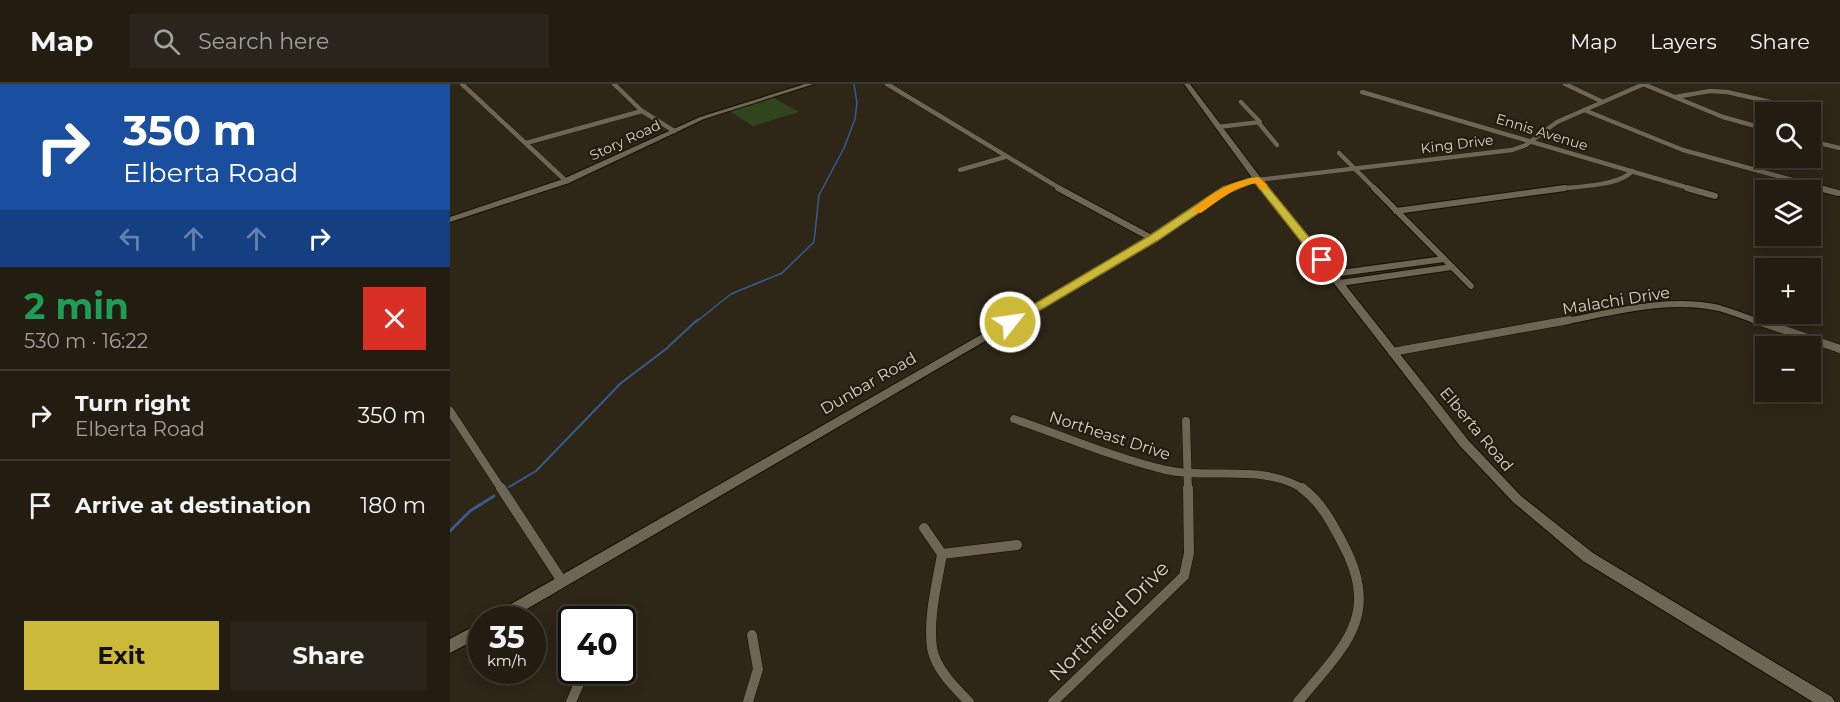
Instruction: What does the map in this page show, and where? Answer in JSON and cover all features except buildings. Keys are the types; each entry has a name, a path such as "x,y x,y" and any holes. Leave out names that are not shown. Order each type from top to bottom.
{"street":[{"path":"462,84 566,181"},
{"path":"614,84 642,111 674,131"},
{"name":"Story Road","path":"450,220 566,181 674,131 734,107 812,84"},
{"path":"887,84 1005,157 1153,238"},
{"name":"Elberta Road","path":"1186,84 1392,352 1490,471 1517,500 1588,557 1827,702"},
{"path":"1565,84 1604,102"},
{"path":"1644,84 1723,117 1755,126"},
{"name":"King Drive","path":"1258,180 1512,150 1532,141 1557,122 1644,84"},
{"path":"1675,98 1710,91 1727,92 1771,102"},
{"name":"Ennis Avenue","path":"1362,92 1715,196"},
{"path":"1241,102 1277,145"},
{"path":"1584,110 1683,150 1838,193"},
{"path":"526,143 642,111"},
{"path":"1218,127 1258,122"},
{"path":"1821,144 1840,148"},
{"path":"1339,153 1471,286"},
{"path":"960,170 1005,157"},
{"path":"1396,211 1606,182 1627,177 1632,171"},
{"name":"Dunbar Road","path":"519,606 1153,238 1226,189 1258,180"},
{"path":"1337,279 1444,259"},
{"path":"1337,279 1452,267"},
{"name":"Malachi Drive","path":"1392,352 1649,306 1684,304 1718,308 1840,349"},
{"path":"450,411 562,581"},
{"name":"Northeast Drive","path":"1014,419 1145,464 1185,474 1263,475 1285,479 1305,489 1330,518 1358,575 1361,595 1354,630 1298,702"},
{"name":"Northfield Drive","path":"1053,702 1184,576 1189,553 1185,474 1186,421"},
{"path":"924,528 934,538 942,554 933,606 932,650 950,683 969,702"},
{"path":"942,554 1017,545"},
{"path":"748,702 758,669 752,635"},
{"path":"450,646 468,636"},
{"path":"571,702 579,684"}],"green space":[{"path":"774,98 799,112 753,126 729,111"}],"waterway":[{"path":"696,322 731,294 782,273 814,242 819,195 844,148 855,119 857,103 854,84"},
{"path":"509,487 536,471 621,383 666,349 697,320"},
{"path":"450,531 470,511 494,496"}],"slow traffic":[{"path":"1197,211 1226,189 1241,183 1258,180 1263,187"}],"route":[{"path":"1010,322 1190,216 1226,189 1251,181 1258,180 1322,260"}]}
